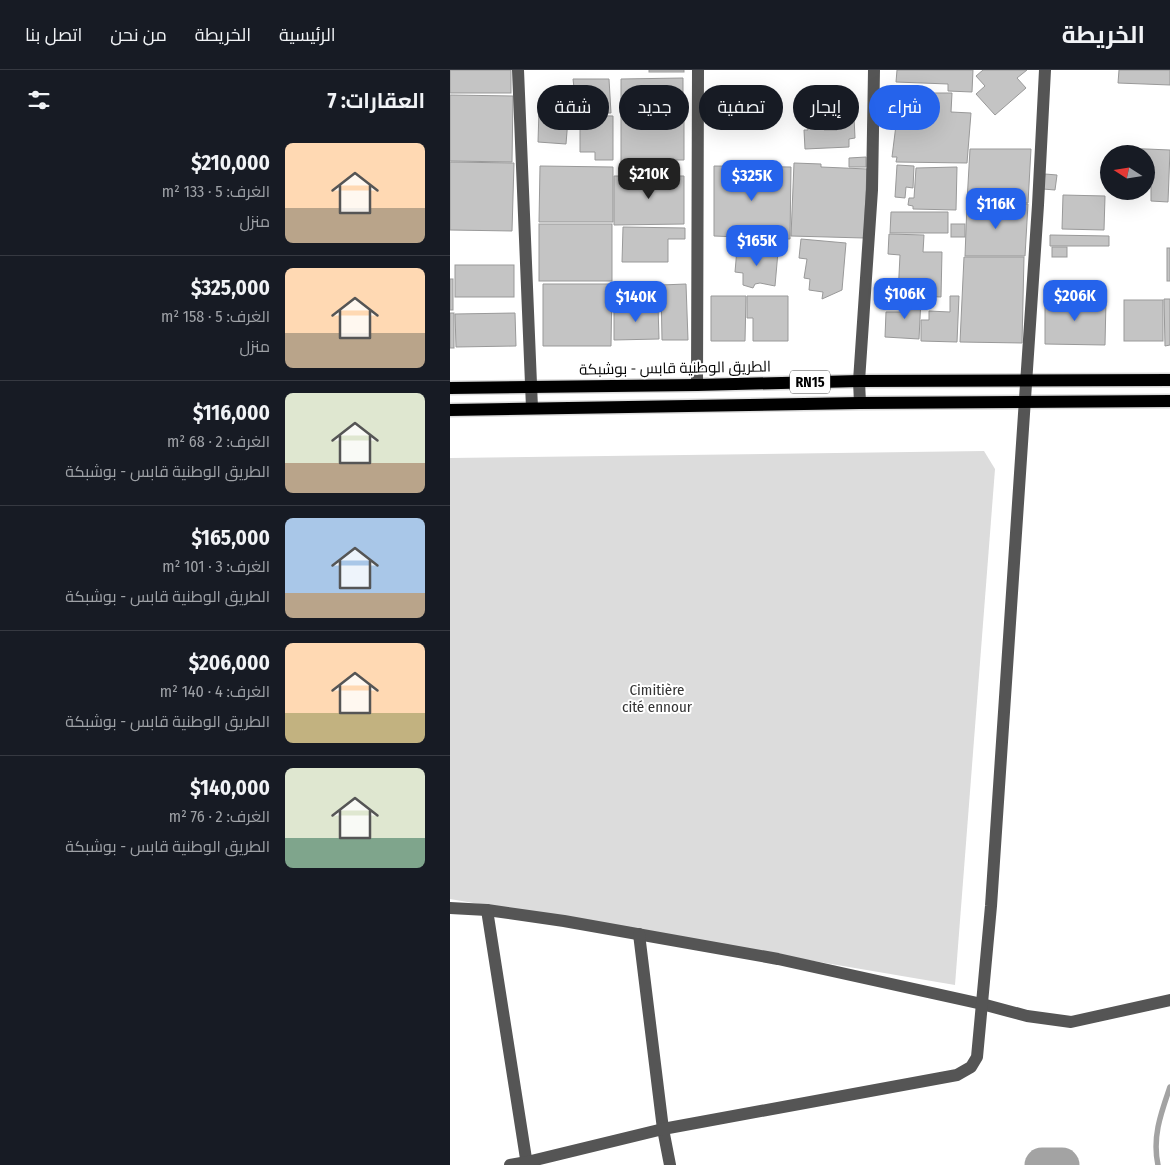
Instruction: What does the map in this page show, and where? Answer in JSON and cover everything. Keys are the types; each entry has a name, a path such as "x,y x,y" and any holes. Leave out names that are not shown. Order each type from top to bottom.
{"main road":[{"name":"الطريق الوطنية قابس - بوشبكة","path":"450,388 860,381 1170,380"},
{"name":"RN15","path":"450,410 1170,400"}],"street":[{"path":"518,70 532,408"},
{"path":"697,385 698,70"},
{"path":"860,403 872,190 874,70"},
{"path":"510,1165 527,1164 663,1129 957,1075 971,1067 977,1058 991,906 1024,381 1038,205 1045,70"},
{"path":"450,908 487,910 639,934 778,959 982,1004 1027,1016 1071,1022 1170,1000"},
{"path":"487,910 527,1164"},
{"path":"639,934 663,1129 670,1165"}],"green space":[{"name":"Cimitière cité ennour","path":"984,451 995,469 955,985 450,899 450,458"}],"building":[{"path":"450,70 511,70 511,93 450,93"},
{"path":"649,70 684,70 684,72 649,72"},
{"path":"897,70 973,70 972,92 948,91 948,84 896,82"},
{"path":"983,70 1027,70 1017,78 1026,88 995,115 976,94 985,86 976,76"},
{"path":"1119,70 1170,70 1170,85 1118,83"},
{"path":"683,78 683,85 621,85 621,79"},
{"path":"573,79 609,79 611,113 609,113 609,85 574,85"},
{"path":"940,93 952,93 951,112 971,113 967,163 896,162 897,157 892,157 895,130 940,130"},
{"path":"450,95 513,96 512,162 450,161"},
{"path":"609,116 613,116 613,160 595,160 595,152 580,152 580,130 609,130"},
{"path":"538,130 567,130 566,144 538,142"},
{"path":"621,130 684,130 684,160 675,160 675,167 621,167"},
{"path":"804,130 855,130 855,138 849,139 849,147 805,149"},
{"path":"970,149 1031,149 1028,203 967,202"},
{"path":"1155,149 1170,150 1168,202 1151,201 1155,200"},
{"path":"866,157 866,167 849,167 849,158"},
{"path":"450,162 514,163 512,231 450,230"},
{"path":"794,163 821,164 821,167 867,169 864,238 791,236"},
{"path":"897,165 914,166 913,188 906,187 905,198 895,197"},
{"path":"540,166 613,167 613,222 539,222"},
{"path":"714,166 791,167 790,239 714,236"},
{"path":"957,167 956,210 913,209 913,206 908,205 909,198 914,198 916,168"},
{"path":"1045,174 1057,175 1055,190 1043,189"},
{"path":"614,176 684,176 684,224 614,225"},
{"path":"1063,195 1100,196 1100,200 1105,200 1104,230 1062,229"},
{"path":"967,204 1028,204 1025,256 965,256"},
{"path":"891,212 948,212 948,233 890,233"},
{"path":"539,224 612,224 612,281 539,281"},
{"path":"951,224 965,224 965,237 951,237"},
{"path":"623,227 685,228 685,239 668,239 668,262 622,262"},
{"path":"889,234 924,235 923,252 942,252 941,297 898,295 900,255 888,254"},
{"path":"1050,235 1109,236 1109,246 1050,246"},
{"path":"801,239 846,243 842,290 822,299 823,292 809,290 810,279 804,278 807,259 799,258"},
{"path":"1052,247 1067,247 1067,257 1052,257"},
{"path":"1167,248 1170,248 1170,281 1167,281"},
{"path":"737,249 778,252 775,286 760,283 755,284 753,288 743,285 743,273 735,272"},
{"path":"964,257 1024,257 1022,343 960,342"},
{"path":"455,265 514,265 514,297 455,297"},
{"path":"450,279 453,279 453,310 450,310"},
{"path":"543,284 612,284 611,346 543,346"},
{"path":"686,284 688,340 662,340 661,285"},
{"path":"711,296 746,296 745,341 711,341"},
{"path":"747,296 788,296 788,341 753,341 753,318 747,318"},
{"path":"950,296 959,296 957,342 921,341 921,320 929,320 929,311 950,312"},
{"path":"902,298 921,298 919,339 885,337 886,312 902,312"},
{"path":"1045,299 1106,300 1105,345 1045,344"},
{"path":"1164,299 1170,299 1170,345 1165,346"},
{"path":"1124,300 1163,300 1163,341 1124,341"},
{"path":"658,306 659,339 614,340 614,308"},
{"path":"450,313 454,313 454,348 450,348"},
{"path":"515,313 516,346 456,347 455,314"}],"waterway":[{"path":"1158,1165 1156,1155 1157,1135 1170,1087"},
{"path":"1042,1165 1062,1165"}]}
